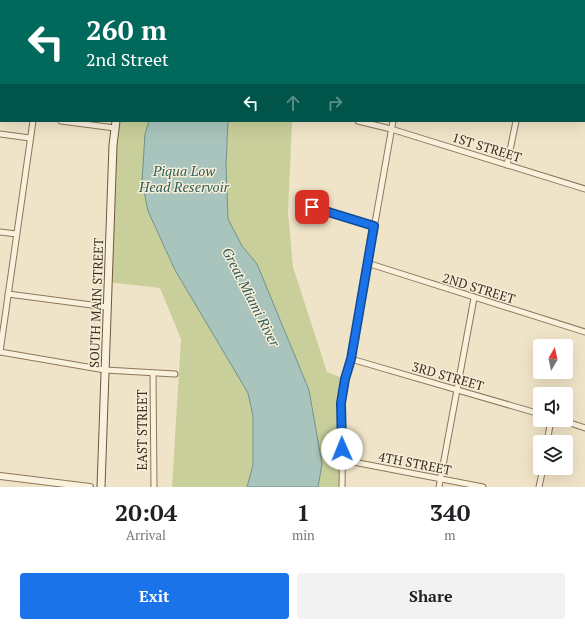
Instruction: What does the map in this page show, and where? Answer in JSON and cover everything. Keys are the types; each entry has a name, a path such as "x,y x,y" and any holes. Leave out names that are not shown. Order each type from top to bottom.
{"main road":[{"name":"SOUTH MAIN STREET","path":"101,487 107,307 116,124"}],"street":[{"path":"33,122 0,352 105,370 175,374"},
{"path":"79,122 116,124"},
{"name":"1ST STREET","path":"362,122 391,129 585,189"},
{"path":"342,487 343,460 341,403 345,379 351,359 393,122"},
{"path":"507,164 516,122"},
{"path":"0,134 30,138"},
{"path":"312,207 374,226"},
{"path":"0,232 16,234"},
{"name":"2ND STREET","path":"367,263 585,332"},
{"path":"8,294 107,307"},
{"path":"439,487 474,298"},
{"name":"3RD STREET","path":"351,359 533,412"},
{"name":"EAST STREET","path":"153,373 154,487"},
{"path":"573,424 585,428"},
{"name":"4TH STREET","path":"343,460 483,487"},
{"path":"539,487 541,475"},
{"path":"0,476 90,487"}],"green space":[{"path":"116,122 149,122 145,134 148,211 175,270 248,393 253,416 253,465 247,487 172,487 181,339 160,288 108,282"},
{"path":"228,122 292,122 288,213 293,267 327,372 345,379 341,403 342,487 318,487 322,463 309,390 257,264 242,246 228,219 226,165"}],"water":[{"name":"Piqua Low Head Reservoir","path":"149,122 228,122 226,165 228,219 242,246 257,264 309,390 322,464 318,487 247,487 253,465 253,416 248,393 175,270 148,211 142,181 145,134"}],"route":[{"path":"312,207 374,226 351,359 345,379 341,403 342,449"}],"water label":[{"name":"Great Miami River","path":"251,297"}]}
